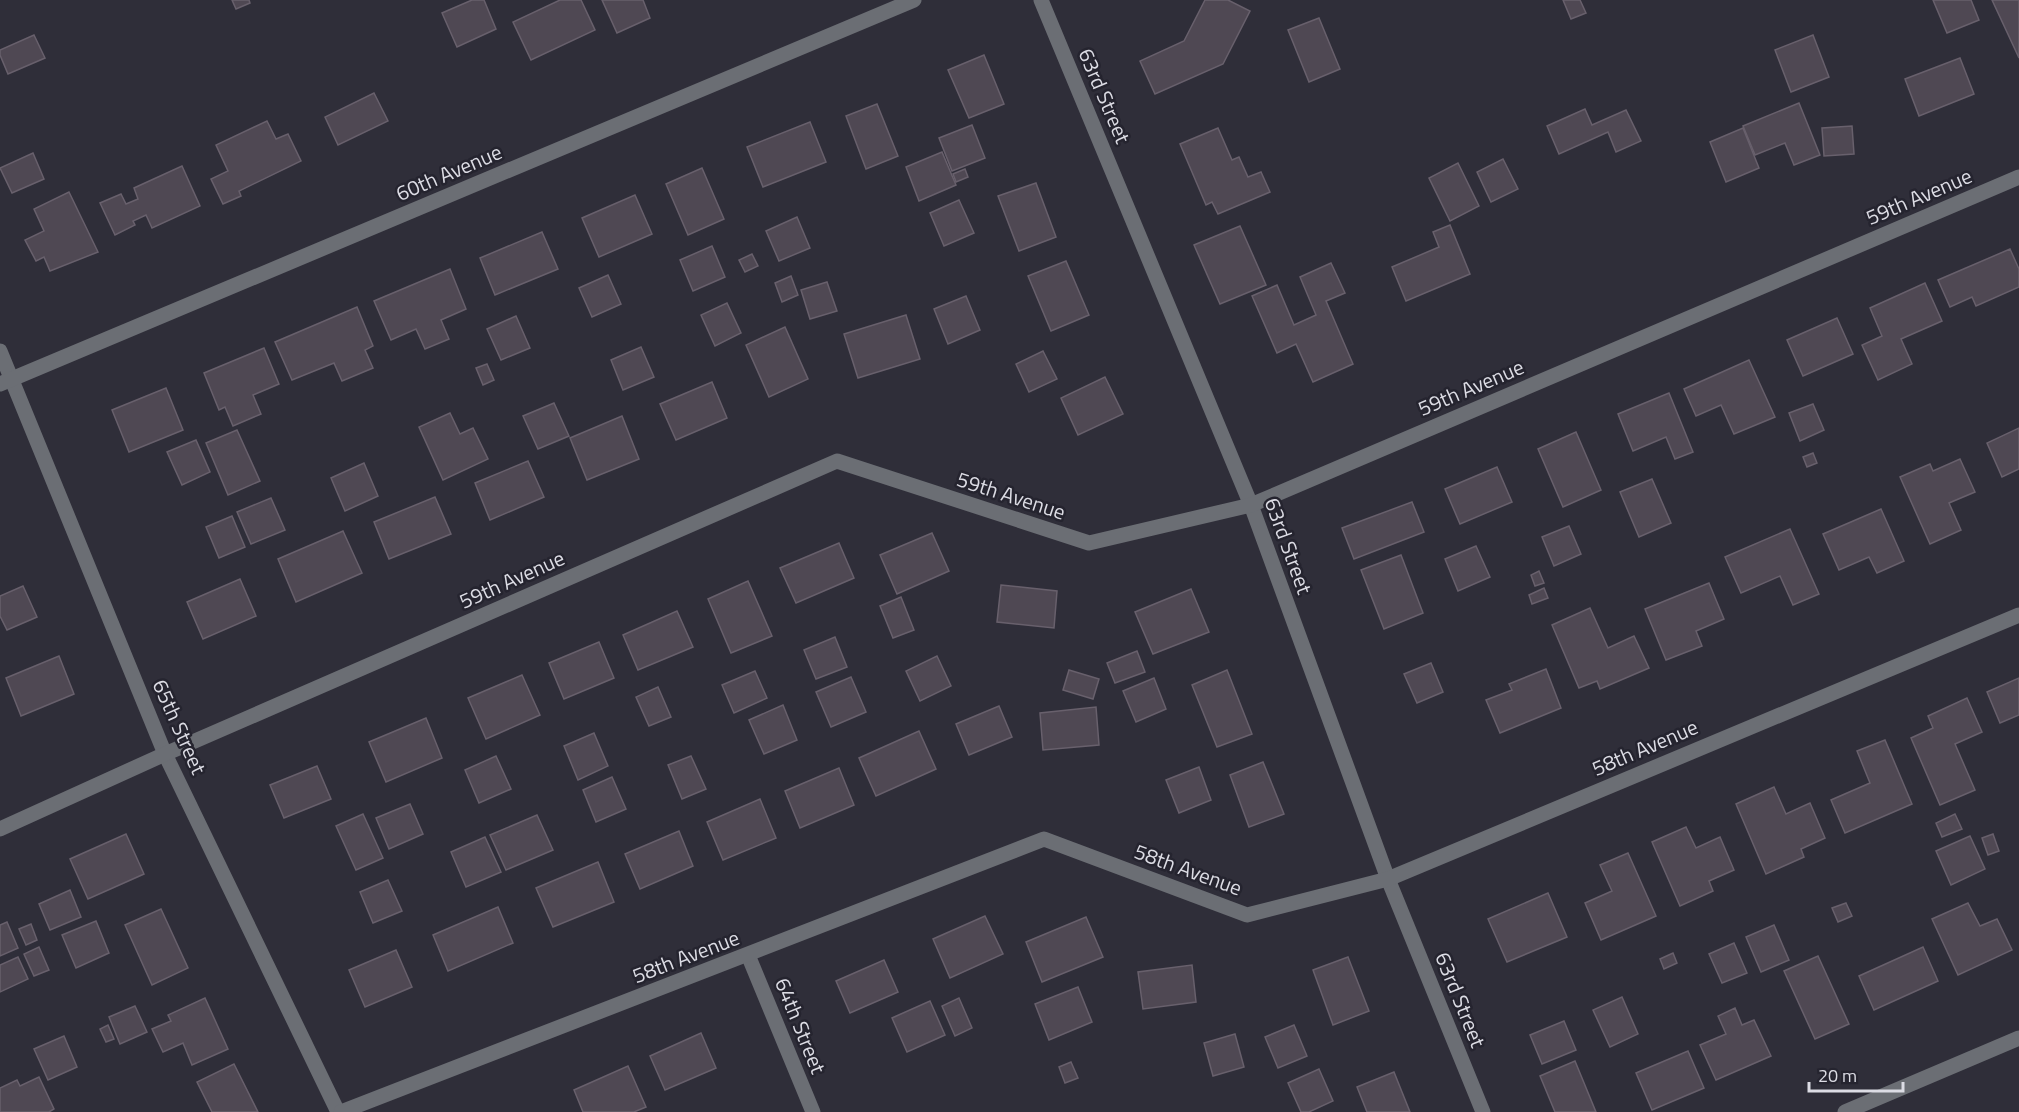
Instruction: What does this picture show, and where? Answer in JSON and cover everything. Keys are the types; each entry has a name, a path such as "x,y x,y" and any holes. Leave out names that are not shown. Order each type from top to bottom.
{"street":[{"name":"63rd Street","path":"1041,0 1251,505 1388,879 1483,1112"},
{"name":"60th Avenue","path":"6,382 906,1"},
{"name":"59th Avenue","path":"0,829 165,754 837,461 1089,543 1251,505 2019,177"},
{"name":"65th Street","path":"0,351 6,382 165,754 340,1112"},
{"name":"58th Avenue","path":"340,1112 1044,839 1248,915 1388,879 2019,615"},
{"name":"64th Street","path":"748,955 813,1112"},
{"path":"1845,1112 2019,1038"}],"building":[{"path":"232,0 249,0 250,3 236,9"},
{"path":"472,0 484,0 496,29 457,47 442,13"},
{"path":"560,0 581,0 595,30 531,60 513,22"},
{"path":"602,0 643,0 650,18 617,33"},
{"path":"1205,0 1228,0 1250,11 1223,64 1155,94 1140,61 1184,41"},
{"path":"1563,0 1580,0 1586,13 1571,19"},
{"path":"1933,0 1971,0 1979,20 1947,33"},
{"path":"1992,0 2019,0 2019,58"},
{"path":"1319,18 1340,69 1309,82 1288,30"},
{"path":"34,35 45,58 8,74 0,50"},
{"path":"1813,35 1829,77 1791,92 1775,50"},
{"path":"984,55 1004,104 969,118 948,70"},
{"path":"1960,58 1974,94 1919,116 1905,79"},
{"path":"374,93 388,121 338,145 325,117"},
{"path":"1799,103 1820,155 1794,165 1785,143 1755,155 1743,126"},
{"path":"877,104 898,156 866,169 846,116"},
{"path":"1585,109 1592,125 1626,110 1641,141 1616,152 1608,132 1559,154 1547,126"},
{"path":"267,121 276,139 288,134 301,161 239,191 241,196 223,204 211,179 228,171 216,145"},
{"path":"810,122 826,162 763,187 747,147"},
{"path":"972,125 985,158 952,171 939,138"},
{"path":"1852,126 1854,154 1824,156 1822,128"},
{"path":"1218,128 1232,160 1239,157 1248,177 1261,172 1270,192 1218,214 1212,202 1206,205 1180,144"},
{"path":"1743,128 1759,168 1726,182 1710,142"},
{"path":"942,152 956,185 919,201 906,167"},
{"path":"33,153 44,179 12,193 0,168"},
{"path":"1503,159 1518,189 1491,202 1477,172"},
{"path":"1458,163 1479,206 1450,221 1429,178"},
{"path":"182,166 200,206 152,228 146,215 133,221 135,225 115,235 100,203 121,194 126,204 138,199 134,188"},
{"path":"702,168 724,219 688,235 666,184"},
{"path":"965,169 968,177 956,182 953,174"},
{"path":"1036,183 1056,237 1019,251 998,196"},
{"path":"69,192 98,252 50,271 44,257 36,261 25,240 44,231 34,209"},
{"path":"635,195 652,234 599,257 582,218"},
{"path":"959,200 974,233 944,246 930,213"},
{"path":"797,217 810,248 779,261 766,231"},
{"path":"1450,225 1470,274 1406,301 1392,267 1439,247 1433,232"},
{"path":"1240,226 1266,285 1220,304 1194,245"},
{"path":"542,232 558,269 495,295 480,258"},
{"path":"712,246 725,277 693,291 680,260"},
{"path":"2010,249 2019,269 2019,287 1976,306 1972,297 1950,307 1938,280"},
{"path":"752,254 758,266 745,272 739,260"},
{"path":"1066,261 1089,315 1051,331 1028,276"},
{"path":"1331,263 1345,293 1326,301 1353,364 1313,382 1296,344 1277,353 1252,296 1277,285 1294,325 1316,315 1300,277"},
{"path":"450,269 466,309 441,320 449,339 425,349 416,329 391,340 374,301"},
{"path":"608,275 621,304 592,317 579,288"},
{"path":"791,276 798,295 782,302 775,283"},
{"path":"827,282 837,311 810,319 801,290"},
{"path":"1925,283 1942,321 1901,339 1912,364 1878,380 1862,345 1882,336 1870,308"},
{"path":"966,296 980,330 948,344 934,309"},
{"path":"727,303 741,333 715,346 701,315"},
{"path":"357,307 373,346 365,350 373,368 342,381 334,363 292,380 275,342"},
{"path":"906,315 920,359 858,378 844,334"},
{"path":"516,316 530,348 501,360 487,329"},
{"path":"1837,318 1853,354 1803,376 1787,340"},
{"path":"785,327 808,379 769,397 746,345"},
{"path":"641,347 654,377 623,390 611,360"},
{"path":"264,348 279,384 253,395 261,414 233,426 225,407 219,410 204,373"},
{"path":"1043,351 1057,379 1029,392 1016,364"},
{"path":"1749,360 1775,417 1734,434 1721,405 1696,416 1684,389"},
{"path":"487,364 494,380 483,385 476,368"},
{"path":"1105,377 1123,414 1078,435 1061,398"},
{"path":"712,382 727,418 676,440 660,404"},
{"path":"166,388 183,430 129,452 112,410"},
{"path":"1669,393 1693,452 1675,459 1666,437 1633,451 1618,414"},
{"path":"554,403 569,436 538,449 523,416"},
{"path":"1813,404 1824,430 1800,441 1789,413"},
{"path":"450,413 460,434 473,428 488,459 443,480 419,427"},
{"path":"622,416 639,459 587,480 570,438"},
{"path":"2019,428 2019,469 2002,477 1987,443"},
{"path":"237,430 260,481 228,495 206,443"},
{"path":"1576,432 1601,490 1563,507 1538,449"},
{"path":"196,440 210,472 182,485 167,452"},
{"path":"1813,453 1817,463 1807,467 1803,457"},
{"path":"1960,459 1975,492 1949,503 1961,530 1930,544 1900,477 1930,464 1933,471"},
{"path":"528,461 544,497 490,520 475,483"},
{"path":"364,463 378,496 345,511 331,478"},
{"path":"1497,467 1512,502 1460,524 1445,489"},
{"path":"1652,479 1671,523 1639,537 1620,492"},
{"path":"435,497 451,534 389,559 374,522"},
{"path":"271,498 285,530 251,544 237,512"},
{"path":"1412,502 1424,532 1354,559 1342,528"},
{"path":"1881,509 1904,561 1877,573 1869,557 1839,570 1823,534"},
{"path":"232,516 245,547 219,558 206,527"},
{"path":"1569,526 1581,554 1554,566 1542,537"},
{"path":"1790,529 1819,594 1793,605 1780,576 1741,593 1725,557"},
{"path":"343,531 362,573 296,602 278,559"},
{"path":"932,533 949,571 897,594 880,555"},
{"path":"839,543 854,578 796,603 780,568"},
{"path":"1476,546 1490,577 1458,591 1445,559"},
{"path":"1401,555 1423,613 1384,629 1361,570"},
{"path":"1539,571 1544,583 1535,586 1531,575"},
{"path":"240,579 256,616 203,639 187,602"},
{"path":"748,581 772,636 731,653 708,599"},
{"path":"1709,583 1724,619 1696,631 1702,646 1666,660 1645,609"},
{"path":"1001,585 1057,591 1054,628 997,622"},
{"path":"23,586 37,617 7,630 0,616 0,596"},
{"path":"1544,588 1548,598 1532,604 1529,595"},
{"path":"1191,589 1209,632 1153,654 1135,612"},
{"path":"901,597 914,630 893,638 880,606"},
{"path":"1590,608 1608,648 1634,636 1649,668 1600,689 1597,681 1579,688 1552,625"},
{"path":"677,611 693,647 638,670 623,635"},
{"path":"835,637 847,667 816,679 804,650"},
{"path":"599,642 614,678 564,699 549,663"},
{"path":"1137,651 1145,672 1115,683 1107,663"},
{"path":"59,656 74,694 21,716 6,678"},
{"path":"937,656 951,686 920,701 906,671"},
{"path":"1431,663 1443,692 1417,703 1404,674"},
{"path":"1546,669 1561,708 1500,733 1486,700 1512,690 1509,684"},
{"path":"1069,670 1099,679 1093,699 1063,690"},
{"path":"1227,670 1252,734 1217,747 1192,685"},
{"path":"755,671 767,698 734,713 722,685"},
{"path":"522,675 540,715 486,739 468,698"},
{"path":"851,677 866,712 831,727 816,692"},
{"path":"1154,678 1166,709 1136,722 1123,691"},
{"path":"2019,678 2019,715 2000,723 1987,692"},
{"path":"658,687 671,717 649,726 636,697"},
{"path":"1967,698 1982,732 1955,744 1975,790 1940,805 1911,738 1933,728 1928,716"},
{"path":"783,705 797,740 764,754 749,720"},
{"path":"999,706 1012,737 969,755 956,724"},
{"path":"1096,707 1099,745 1043,750 1040,713"},
{"path":"426,718 442,758 386,782 369,742"},
{"path":"919,731 936,769 876,796 859,758"},
{"path":"594,733 608,766 578,780 564,746"},
{"path":"1885,740 1912,804 1845,833 1831,800 1870,783 1857,751"},
{"path":"496,756 511,789 479,803 465,770"},
{"path":"691,756 706,789 682,799 668,765"},
{"path":"1263,762 1284,814 1249,827 1230,775"},
{"path":"317,766 331,799 284,818 270,785"},
{"path":"1199,767 1211,800 1179,813 1166,780"},
{"path":"839,768 854,805 800,828 785,791"},
{"path":"612,777 626,809 596,822 583,790"},
{"path":"1774,787 1786,814 1810,803 1825,838 1801,849 1804,857 1766,874 1736,804"},
{"path":"760,799 776,838 723,860 707,822"},
{"path":"410,804 423,834 389,849 376,818"},
{"path":"363,814 383,858 356,870 336,826"},
{"path":"1955,814 1962,829 1942,837 1936,823"},
{"path":"537,815 553,850 506,870 490,835"},
{"path":"1686,827 1696,848 1720,837 1734,870 1709,881 1713,891 1680,906 1652,842"},
{"path":"679,831 693,866 640,889 625,854"},
{"path":"126,834 144,874 88,899 70,859"},
{"path":"1993,834 1999,851 1988,855 1982,838"},
{"path":"1970,836 1985,869 1951,885 1936,851"},
{"path":"485,837 501,872 466,887 451,852"},
{"path":"1628,853 1656,916 1601,940 1585,903 1612,891 1600,865"},
{"path":"598,862 614,902 553,927 536,888"},
{"path":"388,880 402,911 373,923 360,892"},
{"path":"70,890 81,917 50,930 39,904"},
{"path":"1548,893 1567,937 1507,962 1488,919"},
{"path":"1846,903 1852,916 1838,922 1832,908"},
{"path":"1968,903 1980,926 1997,919 2012,950 1958,975 1932,919"},
{"path":"498,907 513,943 448,971 433,935"},
{"path":"161,909 188,968 152,985 125,925"},
{"path":"985,916 1003,954 950,978 933,939"},
{"path":"1086,917 1103,957 1042,982 1026,942"},
{"path":"96,921 109,953 76,968 62,935"},
{"path":"7,922 18,948 0,956 0,925"},
{"path":"31,924 37,940 26,945 19,929"},
{"path":"1774,925 1789,960 1761,972 1746,937"},
{"path":"1734,943 1747,973 1722,983 1709,954"},
{"path":"39,947 49,970 34,976 24,954"},
{"path":"1923,947 1938,981 1874,1010 1859,976"},
{"path":"396,950 412,987 365,1007 349,970"},
{"path":"1673,953 1677,963 1664,969 1660,959"},
{"path":"1818,956 1849,1024 1815,1039 1784,971"},
{"path":"18,957 28,979 0,992 0,965"},
{"path":"1348,957 1369,1011 1333,1025 1313,970"},
{"path":"884,960 898,992 850,1013 836,981"},
{"path":"1192,965 1196,1002 1143,1009 1138,972"},
{"path":"1078,987 1092,1022 1049,1040 1035,1004"},
{"path":"1622,997 1638,1034 1610,1047 1593,1010"},
{"path":"205,998 228,1049 192,1065 183,1043 163,1052 152,1029 171,1021 168,1015"},
{"path":"959,998 972,1028 955,1036 942,1006"},
{"path":"930,1001 945,1035 907,1052 892,1018"},
{"path":"135,1006 147,1032 120,1044 109,1017"},
{"path":"1735,1008 1742,1025 1754,1020 1771,1056 1716,1080 1700,1045 1726,1034 1718,1016"},
{"path":"1564,1021 1576,1050 1542,1064 1530,1035"},
{"path":"108,1025 114,1039 106,1042 100,1029"},
{"path":"1294,1025 1307,1056 1278,1068 1265,1037"},
{"path":"701,1033 716,1068 665,1090 650,1056"},
{"path":"1235,1034 1244,1067 1213,1076 1204,1043"},
{"path":"64,1036 77,1067 48,1080 34,1049"},
{"path":"1688,1051 1704,1088 1652,1110 1636,1073"},
{"path":"1575,1061 1596,1112 1555,1112 1540,1076"},
{"path":"1071,1062 1078,1078 1065,1083 1059,1067"},
{"path":"234,1064 258,1112 212,1112 197,1082"},
{"path":"628,1066 646,1107 634,1112 583,1112 574,1090"},
{"path":"1319,1069 1333,1101 1309,1112 1301,1112 1288,1083"},
{"path":"1394,1072 1410,1112 1367,1112 1357,1087"},
{"path":"39,1077 54,1109 49,1112 0,1112 0,1088 17,1080 20,1086"}]}
